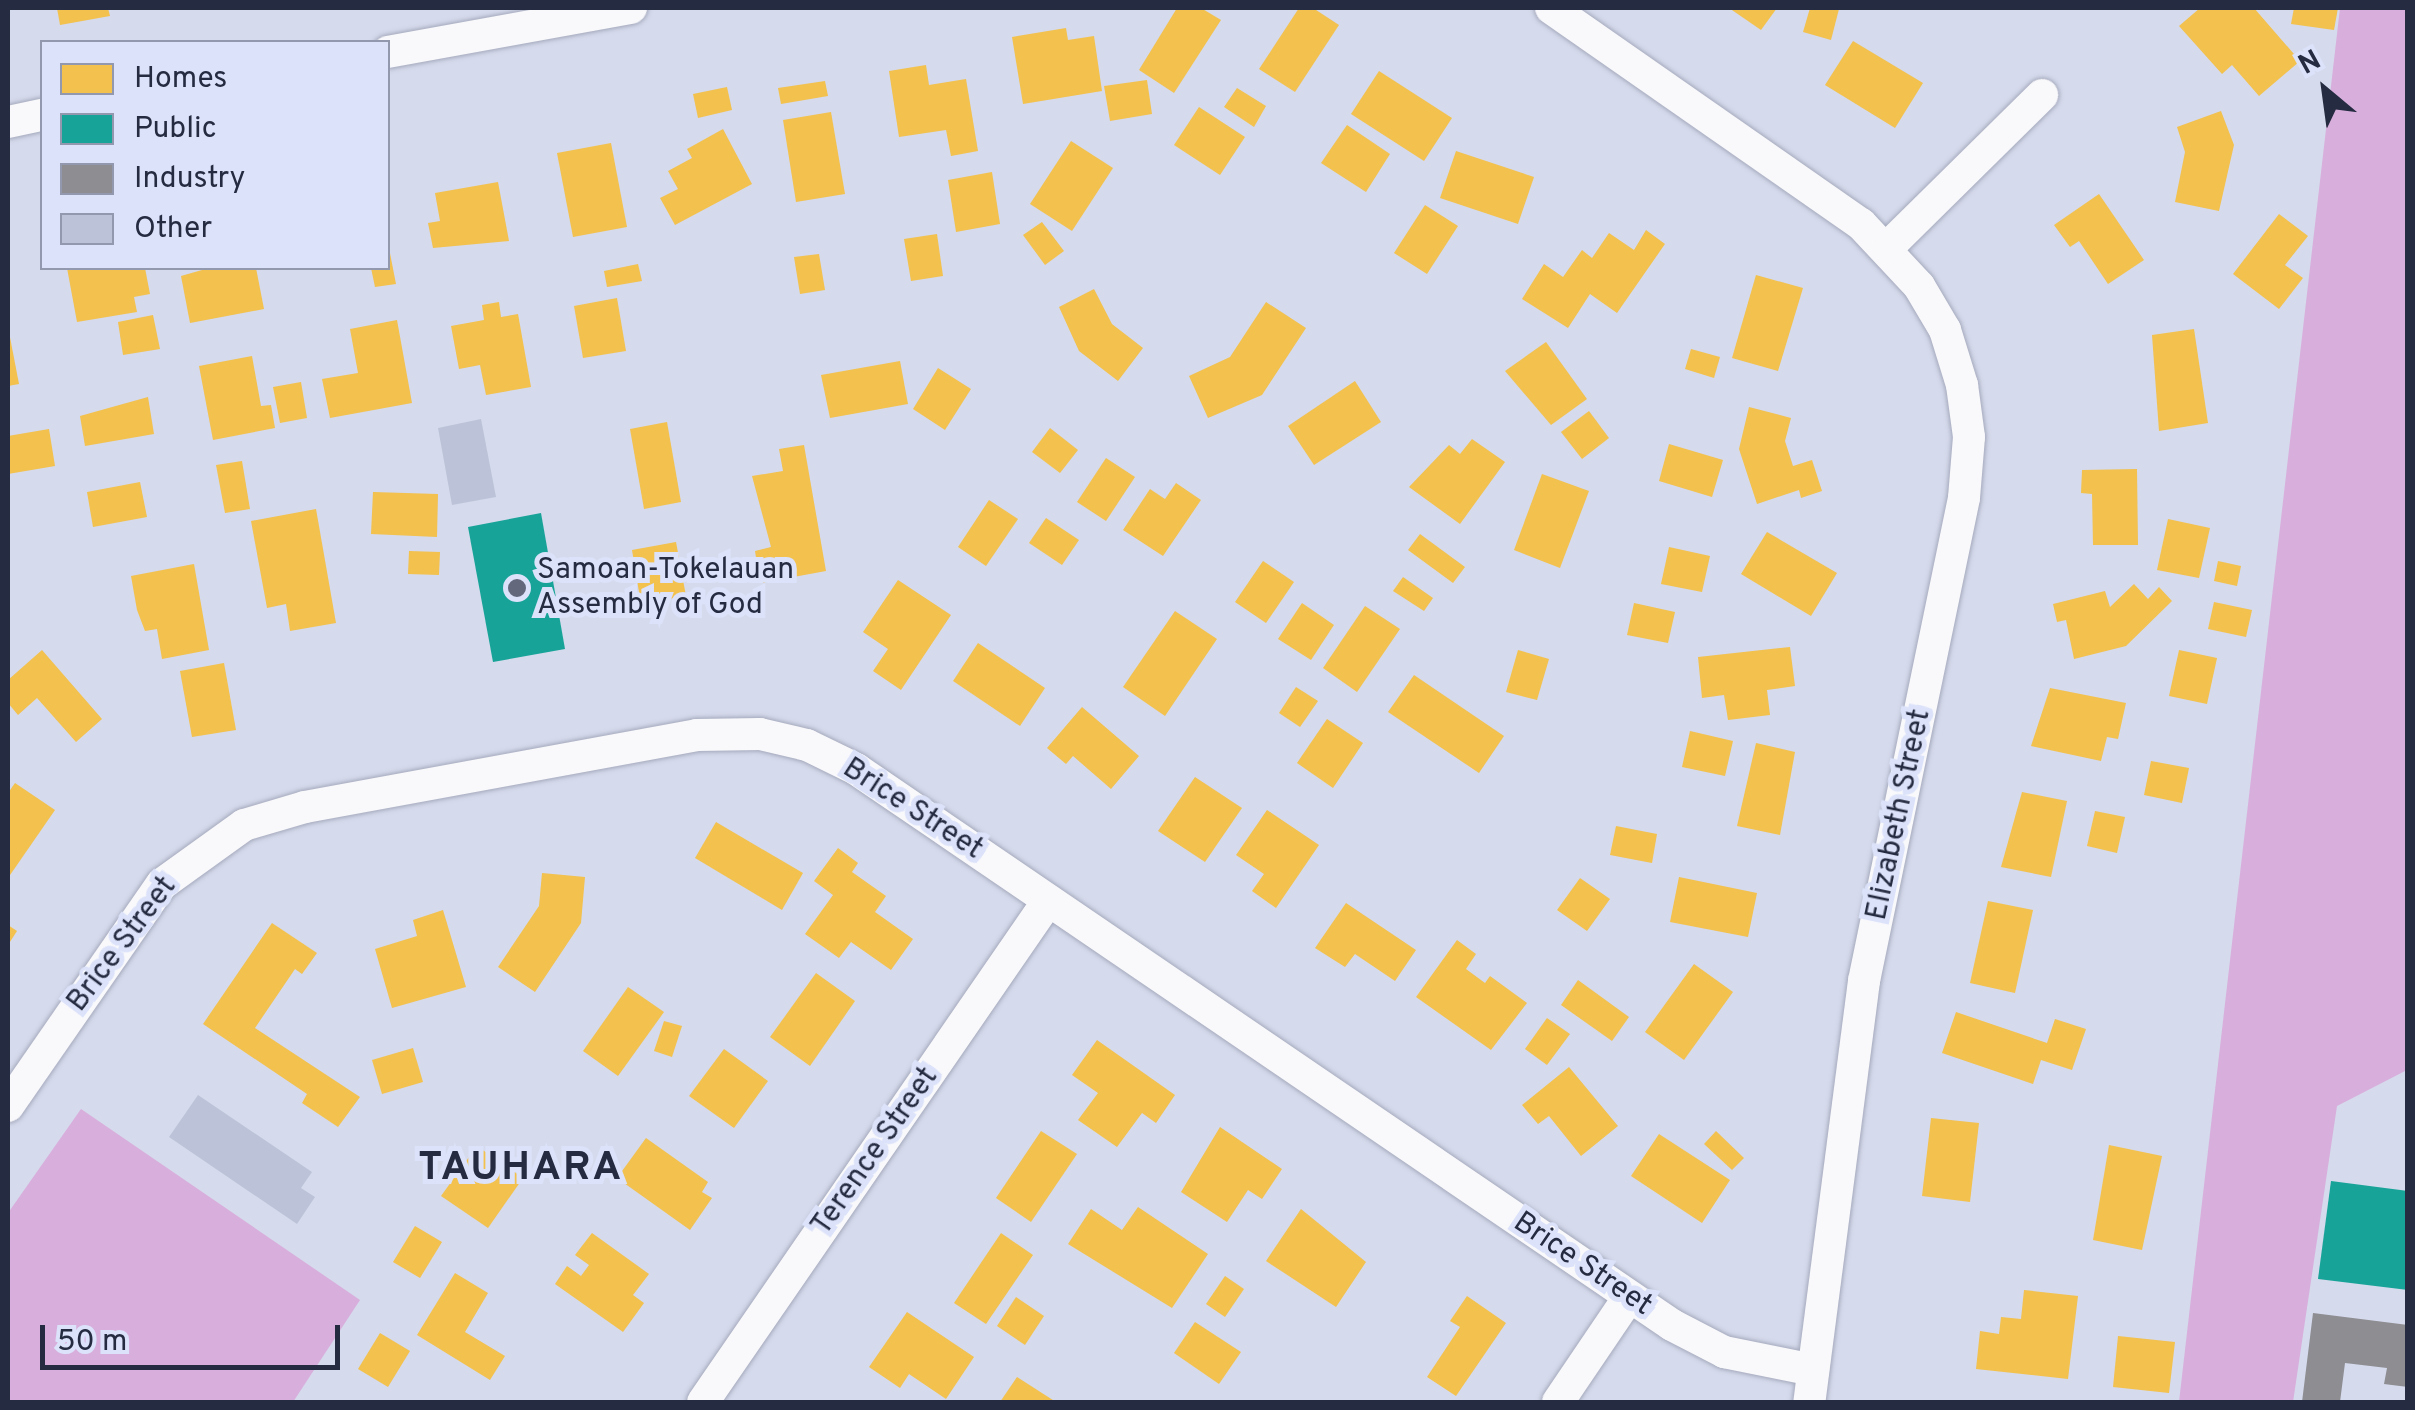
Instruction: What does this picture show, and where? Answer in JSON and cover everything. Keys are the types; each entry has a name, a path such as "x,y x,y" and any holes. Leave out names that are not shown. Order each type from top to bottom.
{"street":[{"path":"390,52 632,8"},
{"name":"Elizabeth Street","path":"1552,8 1832,201 1887,248 1944,330 1969,438 1953,569 1864,981 1811,1386"},
{"path":"1887,248 2042,95"},
{"path":"8,122 40,115"},
{"name":"Brice Street","path":"8,1106 162,884 244,825 304,807 697,735 760,734 807,746 856,770 1629,1298 1724,1352 1811,1386"},
{"name":"Terence Street","path":"703,1402 1048,901"},
{"path":"1558,1402 1629,1298"}],"shaded area":[{"path":"2340,8 2407,8 2407,1070 2337,1106 2293,1402 2179,1402"},
{"path":"81,1109 360,1300 293,1402 8,1402 8,1213"}],"building: Homes":[{"path":"57,8 108,8 110,16 60,25"},
{"path":"1177,8 1201,8 1221,20 1174,93 1139,70"},
{"path":"1299,8 1313,8 1339,25 1295,92 1259,69"},
{"path":"1729,8 1777,8 1761,30"},
{"path":"1810,8 1839,9 1831,40 1803,32"},
{"path":"2200,8 2254,8 2300,61 2259,96 2232,65 2222,74 2179,26"},
{"path":"2294,8 2338,8 2334,30 2291,24"},
{"path":"1066,28 1068,40 1094,36 1102,91 1023,104 1012,37"},
{"path":"1853,41 1923,83 1895,128 1825,85"},
{"path":"926,65 929,85 966,79 978,151 951,156 946,130 899,137 889,71"},
{"path":"1379,71 1452,118 1424,161 1351,114"},
{"path":"1147,80 1152,114 1110,121 1104,86"},
{"path":"825,81 828,96 781,104 778,88"},
{"path":"727,87 732,110 698,118 693,94"},
{"path":"1237,88 1266,106 1254,127 1224,107"},
{"path":"1199,107 1245,137 1220,175 1174,145"},
{"path":"2221,111 2234,145 2219,211 2175,202 2185,152 2177,127"},
{"path":"831,112 845,194 796,202 783,120"},
{"path":"1347,125 1390,154 1366,192 1321,163"},
{"path":"723,129 752,184 675,225 660,198 678,189 668,171 692,158 687,149"},
{"path":"1071,141 1113,168 1072,231 1030,204"},
{"path":"611,143 627,227 573,237 557,153"},
{"path":"1456,151 1534,177 1518,224 1440,198"},
{"path":"992,172 1000,224 956,232 948,180"},
{"path":"498,182 509,241 433,248 428,223 440,221 435,193"},
{"path":"2099,194 2144,260 2108,284 2079,241 2070,247 2054,225"},
{"path":"1425,205 1458,226 1427,274 1394,253"},
{"path":"2279,214 2308,236 2285,265 2303,278 2279,309 2233,274"},
{"path":"1042,222 1064,251 1045,265 1023,235"},
{"path":"1646,230 1665,244 1617,313 1590,294 1568,328 1522,299 1544,264 1563,277 1582,250 1592,258 1609,233 1634,250"},
{"path":"937,234 943,276 911,281 904,239"},
{"path":"390,253 396,284 375,287 371,270 390,270"},
{"path":"819,254 825,290 800,294 794,257"},
{"path":"638,264 642,281 607,287 604,271"},
{"path":"67,270 145,270 150,294 134,297 137,312 77,322"},
{"path":"202,270 256,270 264,309 190,323 181,276"},
{"path":"1756,275 1803,288 1778,371 1732,358"},
{"path":"1094,289 1112,324 1143,348 1118,381 1079,351 1059,307"},
{"path":"617,298 626,351 583,358 574,306"},
{"path":"499,302 501,317 518,314 531,387 486,395 480,365 459,369 451,326 484,320 482,305"},
{"path":"1266,302 1306,328 1262,395 1208,418 1189,376 1230,357"},
{"path":"153,315 160,349 123,355 118,322"},
{"path":"397,320 412,403 330,418 322,379 358,373 350,329"},
{"path":"2194,329 2208,423 2159,431 2152,335"},
{"path":"8,333 19,384 8,386"},
{"path":"1546,342 1587,399 1551,425 1505,371"},
{"path":"1691,349 1720,357 1714,378 1685,369"},
{"path":"252,356 261,406 271,405 275,428 213,440 199,366"},
{"path":"900,361 908,404 830,418 821,375"},
{"path":"938,368 971,389 945,430 913,409"},
{"path":"1355,381 1381,422 1314,465 1288,426"},
{"path":"301,382 307,418 280,423 273,387"},
{"path":"148,397 154,434 85,446 80,416"},
{"path":"1749,407 1791,418 1785,441 1793,466 1812,460 1822,491 1801,498 1799,490 1757,504 1739,449"},
{"path":"1589,411 1609,438 1582,459 1561,432"},
{"path":"667,422 681,502 644,509 630,429"},
{"path":"1050,428 1078,450 1060,473 1032,452"},
{"path":"49,429 55,466 8,474 8,436"},
{"path":"1472,439 1505,462 1460,524 1409,487 1449,445 1460,454"},
{"path":"1669,444 1723,460 1712,497 1659,481"},
{"path":"804,445 826,571 760,583 755,551 771,547 752,476 783,471 779,449"},
{"path":"1106,458 1135,477 1106,521 1077,502"},
{"path":"242,461 250,509 225,513 216,465"},
{"path":"2137,469 2138,545 2093,545 2092,494 2081,493 2082,470"},
{"path":"1542,474 1589,491 1560,568 1514,550"},
{"path":"140,482 147,517 93,527 87,492"},
{"path":"1176,483 1201,500 1163,556 1123,530 1150,489 1165,499"},
{"path":"373,492 438,494 437,537 371,534"},
{"path":"989,500 1018,519 986,566 958,547"},
{"path":"316,509 336,623 290,631 286,604 267,608 251,521"},
{"path":"1046,518 1079,540 1062,565 1029,543"},
{"path":"2168,519 2210,528 2199,578 2157,570"},
{"path":"1767,532 1837,573 1811,616 1741,574"},
{"path":"1420,534 1465,567 1453,583 1408,550"},
{"path":"676,542 686,596 641,604 632,550"},
{"path":"1669,547 1710,556 1702,592 1661,584"},
{"path":"409,551 440,552 439,575 408,574"},
{"path":"1263,561 1294,582 1266,623 1235,602"},
{"path":"2218,561 2241,566 2237,586 2214,581"},
{"path":"194,564 209,650 162,659 157,629 145,631 137,610 131,576"},
{"path":"1403,577 1433,598 1424,611 1393,591"},
{"path":"898,580 951,615 901,690 873,671 888,649 863,632"},
{"path":"2134,584 2148,599 2159,587 2172,601 2126,646 2074,659 2066,620 2057,622 2053,604 2105,591 2110,607"},
{"path":"2214,602 2252,610 2246,637 2208,629"},
{"path":"1302,603 1334,625 1311,660 1278,639"},
{"path":"1634,603 1675,612 1668,643 1627,635"},
{"path":"1365,606 1400,629 1357,692 1323,668"},
{"path":"1175,611 1217,639 1165,716 1123,687"},
{"path":"978,643 1045,688 1020,726 953,681"},
{"path":"1790,647 1795,686 1767,690 1770,715 1728,720 1724,695 1702,698 1698,657"},
{"path":"42,650 102,719 76,742 37,698 18,715 8,703 8,680"},
{"path":"1518,650 1549,659 1537,700 1506,692"},
{"path":"2179,650 2217,658 2207,704 2169,696"},
{"path":"224,663 236,730 192,737 180,671"},
{"path":"1414,675 1504,736 1479,773 1388,712"},
{"path":"1296,687 1318,701 1300,727 1279,713"},
{"path":"2050,688 2126,703 2118,739 2107,737 2101,761 2031,746"},
{"path":"1082,707 1139,756 1111,789 1073,756 1066,764 1047,748"},
{"path":"1327,719 1363,743 1333,788 1297,763"},
{"path":"1690,731 1733,741 1725,776 1682,767"},
{"path":"1756,743 1795,752 1780,835 1737,826"},
{"path":"2151,761 2189,768 2182,803 2144,795"},
{"path":"1195,777 1242,808 1205,862 1158,831"},
{"path":"15,783 55,810 8,878 8,793"},
{"path":"2022,792 2067,801 2051,877 2001,867"},
{"path":"1267,810 1319,845 1276,908 1252,891 1264,874 1236,855"},
{"path":"2095,811 2125,817 2117,853 2087,846"},
{"path":"716,822 803,873 782,910 695,858"},
{"path":"1616,826 1657,834 1652,863 1610,855"},
{"path":"838,848 858,863 852,872 886,896 875,912 913,939 891,970 851,942 839,958 805,934 833,895 814,881"},
{"path":"542,873 585,877 581,923 535,992 498,967 539,906"},
{"path":"1679,877 1757,893 1748,937 1670,922"},
{"path":"1580,878 1610,899 1587,931 1557,910"},
{"path":"1988,901 2033,910 2015,993 1970,983"},
{"path":"1346,903 1416,950 1395,981 1355,954 1345,967 1315,948"},
{"path":"443,910 466,987 392,1008 375,949 417,936 413,920"},
{"path":"272,923 317,953 302,974 295,969 255,1028 360,1097 338,1127 302,1103 307,1094 203,1024"},
{"path":"8,925 17,931 8,945"},
{"path":"1457,940 1476,954 1466,969 1485,983 1490,976 1527,1003 1491,1050 1416,997"},
{"path":"1694,964 1733,992 1684,1060 1645,1032"},
{"path":"816,973 855,1001 810,1066 770,1037"},
{"path":"1578,980 1629,1017 1612,1041 1561,1005"},
{"path":"628,987 664,1012 618,1076 583,1051"},
{"path":"1956,1012 2047,1043 2055,1019 2086,1029 2072,1070 2041,1060 2033,1084 1942,1053"},
{"path":"1547,1018 1570,1034 1547,1065 1525,1049"},
{"path":"664,1021 682,1026 672,1057 654,1051"},
{"path":"1097,1040 1175,1095 1156,1123 1142,1113 1117,1147 1078,1120 1098,1093 1072,1075"},
{"path":"413,1048 423,1082 382,1094 372,1060"},
{"path":"724,1049 768,1081 734,1128 689,1096"},
{"path":"1569,1067 1618,1126 1581,1156 1549,1116 1538,1124 1522,1105"},
{"path":"1931,1118 1979,1123 1970,1202 1922,1196"},
{"path":"1220,1127 1282,1169 1262,1199 1248,1190 1227,1222 1181,1192"},
{"path":"1041,1131 1077,1154 1031,1222 996,1198"},
{"path":"1716,1131 1744,1158 1732,1170 1704,1144"},
{"path":"1659,1134 1730,1180 1702,1223 1631,1176"},
{"path":"646,1138 708,1182 702,1192 712,1198 690,1230 617,1178"},
{"path":"2109,1145 2162,1156 2142,1250 2093,1240"},
{"path":"477,1146 523,1178 488,1228 441,1196"},
{"path":"1138,1207 1208,1254 1172,1308 1068,1244 1091,1209 1122,1230"},
{"path":"1301,1209 1366,1262 1336,1307 1266,1261"},
{"path":"415,1226 442,1242 420,1278 393,1262"},
{"path":"592,1233 649,1274 633,1295 644,1303 623,1332 555,1284 567,1266 581,1276 589,1265 575,1255"},
{"path":"1001,1233 1033,1255 986,1324 954,1303"},
{"path":"455,1273 488,1293 465,1332 505,1356 490,1380 417,1335"},
{"path":"1225,1276 1244,1289 1225,1317 1206,1304"},
{"path":"2024,1290 2078,1296 2068,1379 1976,1369 1980,1331 1999,1334 2001,1317 2021,1319"},
{"path":"1467,1296 1506,1323 1456,1396 1427,1377 1460,1327 1450,1321"},
{"path":"1016,1297 1044,1316 1025,1345 997,1326"},
{"path":"907,1312 974,1357 946,1399 909,1374 900,1388 869,1367"},
{"path":"1195,1322 1241,1352 1219,1384 1174,1353"},
{"path":"380,1333 410,1351 388,1387 358,1369"},
{"path":"2118,1336 2175,1342 2169,1393 2113,1387"},
{"path":"1017,1377 1056,1402 1000,1402"}],"building: Public":[{"name":"Samoan-Tokelauan Assembly of God","path":"541,513 565,649 493,662 468,527"},
{"path":"2331,1181 2408,1191 2408,1290 2318,1279"}],"building: Industry":[{"path":"2313,1313 2408,1325 2408,1387 2384,1384 2387,1368 2345,1363 2340,1402 2302,1402"}],"building: Other":[{"path":"481,419 496,497 452,505 438,428"},
{"path":"198,1095 312,1172 301,1188 315,1197 297,1224 169,1137"}],"place":[{"name":"Samoan-Tokelauan Assembly of God","path":"517,588"}],"district":[{"name":"TAUHARA","path":"521,1169"}]}
